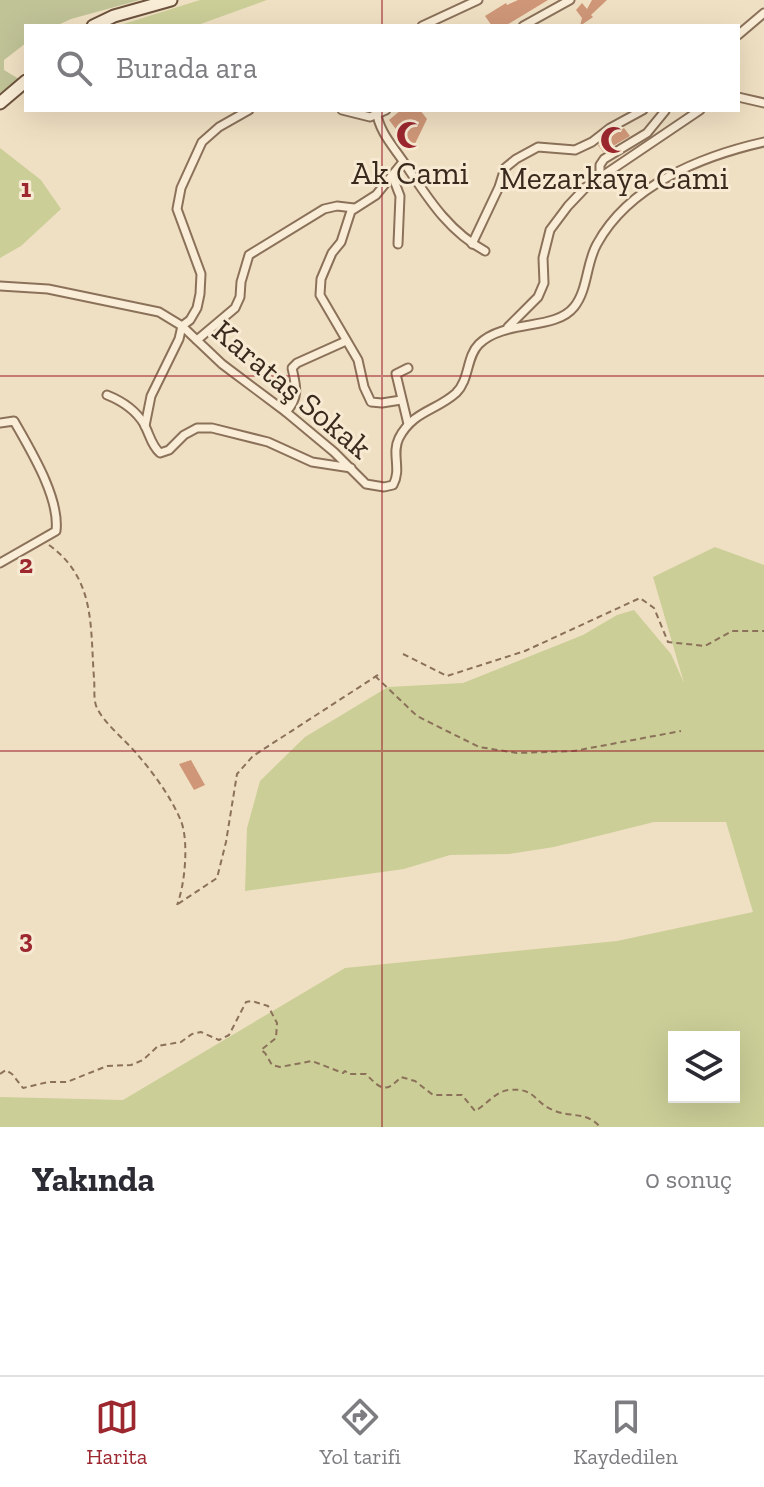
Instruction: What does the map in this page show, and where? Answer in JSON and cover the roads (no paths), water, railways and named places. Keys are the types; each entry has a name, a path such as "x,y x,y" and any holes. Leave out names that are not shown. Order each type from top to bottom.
{"main road":[{"path":"97,24 114,16 171,0"},
{"path":"0,103 24,85"}],"street":[{"path":"426,24 478,0"},
{"path":"527,24 570,0"},
{"path":"740,33 764,13"},
{"path":"740,97 764,103"},
{"path":"145,426 151,396 179,339 182,326 197,308 201,274 177,209 181,188 202,142 243,112"},
{"path":"350,112 370,117 376,113 378,127 435,209 472,244 485,251"},
{"path":"472,244 505,168 516,159 538,147 575,150 640,112"},
{"path":"600,178 600,165 604,159 647,133 665,112"},
{"path":"662,135 666,112"},
{"path":"507,328 538,297 544,283 543,258 550,230 568,206 586,187 697,112"},
{"name":"Karataş Sokak","path":"0,286 48,289 159,312 182,326 241,381 286,412 366,484 384,487 393,485 398,476 395,449 408,424 422,412 456,393 467,377 471,359 479,345 507,328 564,317 575,305 592,253 603,233 632,202 665,177 706,158 764,142"},
{"path":"401,400 371,402 358,360 320,295 321,279 332,253 341,242 351,211 376,195 403,162"},
{"path":"392,175 400,196 398,244"},
{"path":"197,340 235,308 249,255 324,209 337,206 354,208"},
{"path":"286,412 295,403 297,393 292,368 346,341"},
{"path":"408,368 396,374 408,424"},
{"path":"107,395 123,401 145,426 153,447 160,453 169,450 184,435 197,428 212,428 268,442 312,462 351,468"},
{"path":"0,423 14,421 31,450 58,517 56,531 0,563"}],"place":[{"name":"Ak Cami","path":"410,135"},
{"name":"Mezarkaya Cami","path":"614,140"}]}
